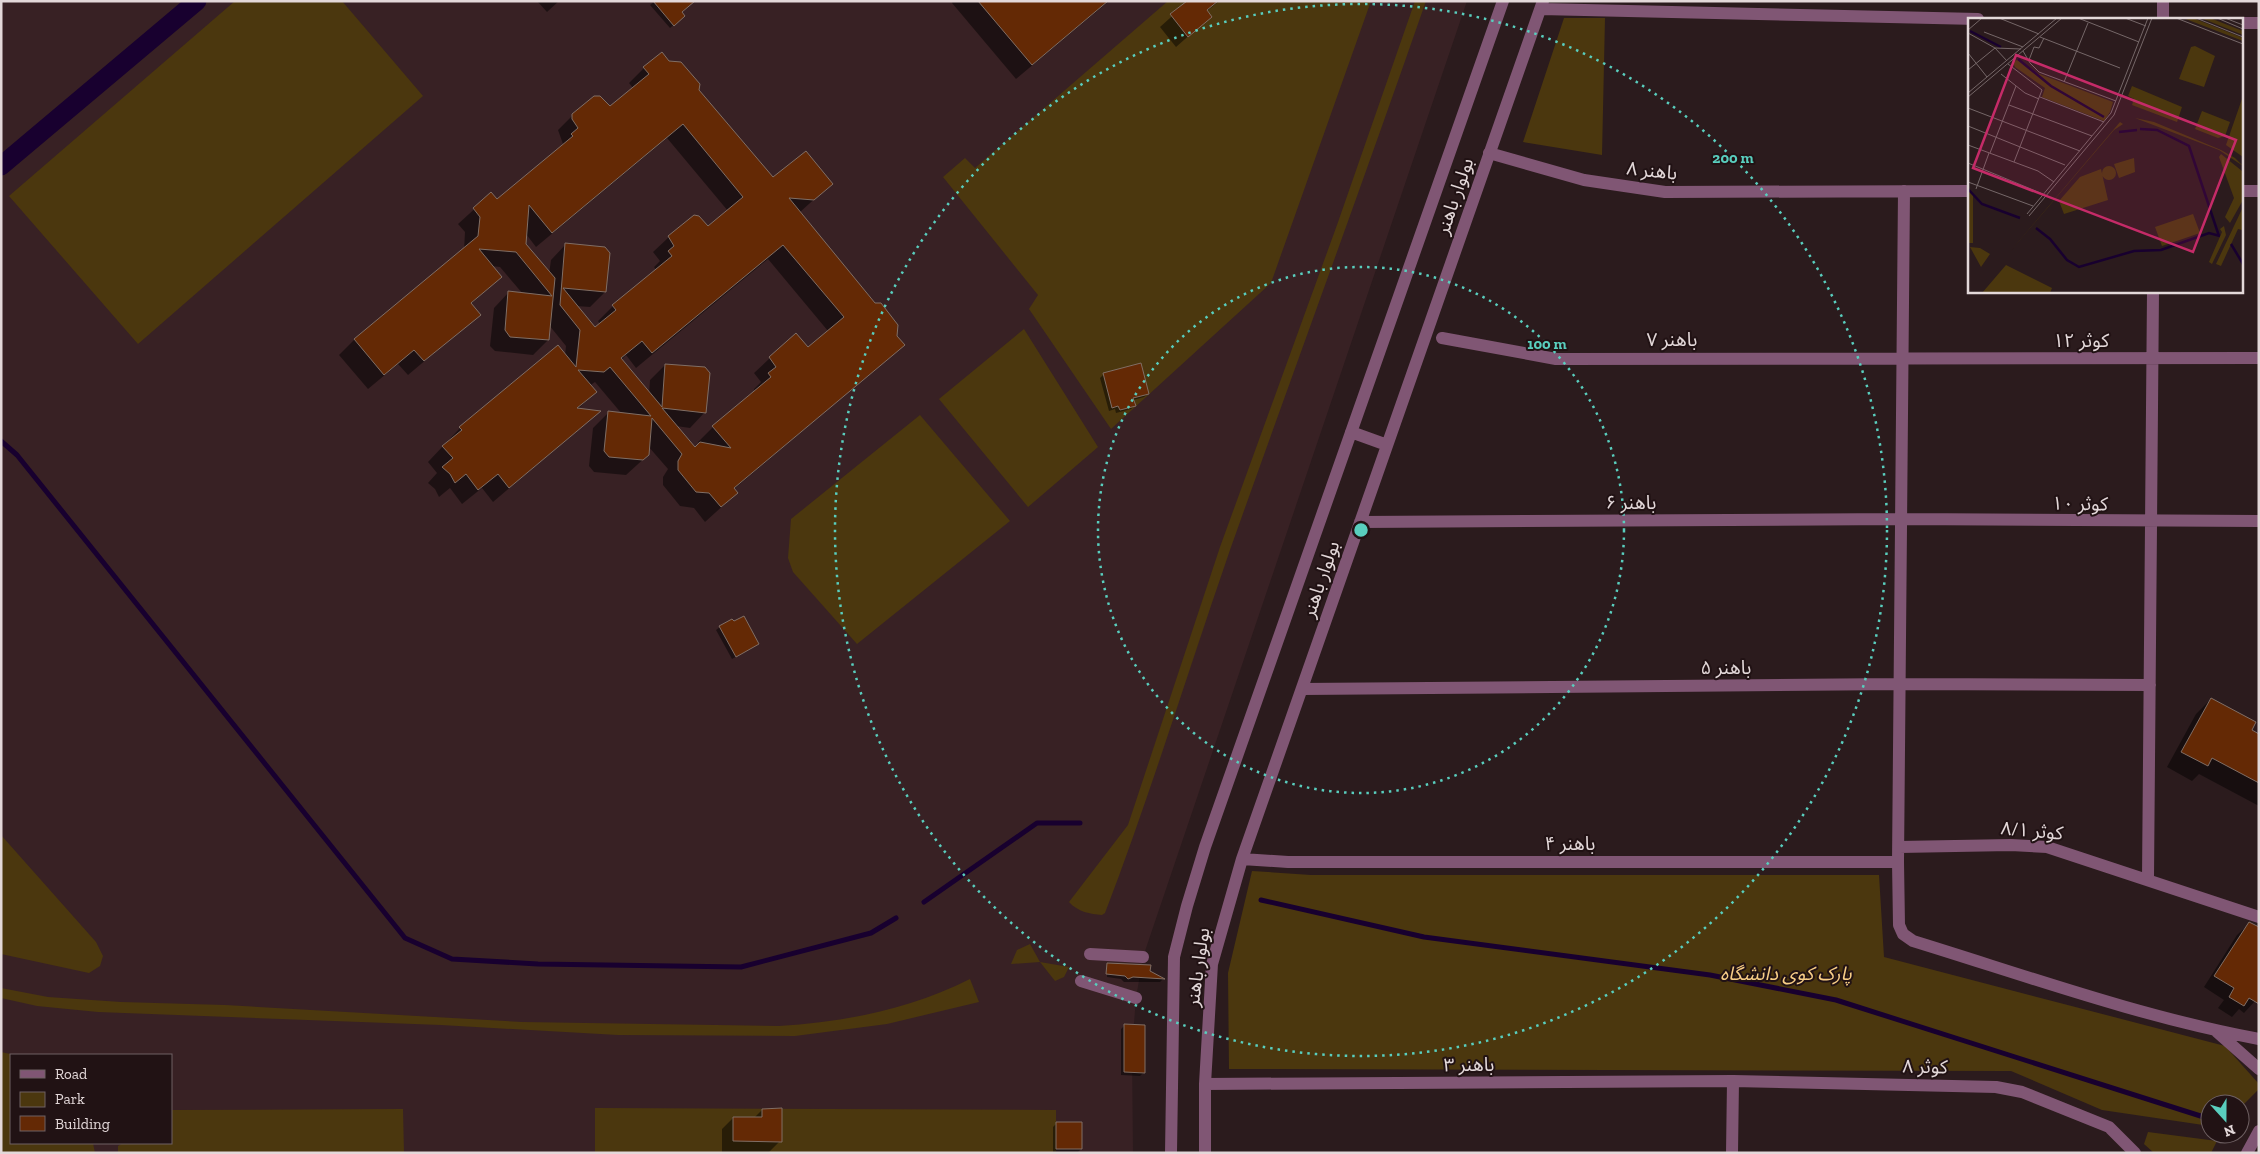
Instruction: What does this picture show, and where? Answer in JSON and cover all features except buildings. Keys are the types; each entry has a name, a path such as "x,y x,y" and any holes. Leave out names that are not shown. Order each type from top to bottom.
{"street":[{"name":"بولوار باهنر","path":"1171,1153 1174,957 1187,906 1205,847 1503,1"},
{"path":"2162,1 2163,18"},
{"name":"بولوار باهنر","path":"1205,1153 1205,1084 1212,964 1242,859 1542,5"},
{"path":"1542,5 1968,19"},
{"path":"2242,23 2259,23"},
{"name":"باهنر ۸","path":"1489,153 1584,180 1665,192 1968,191"},
{"path":"1904,191 1899,925 1903,934 1913,941 2128,1007 2216,1031 2259,1039"},
{"path":"2242,191 2259,191"},
{"path":"2148,878 2153,292"},
{"name":"باهنر ۷","path":"1442,338 1556,358 1903,357"},
{"name":"کوثر ۱۲","path":"1903,357 2259,358"},
{"path":"1351,432 1387,445"},
{"name":"باهنر ۶","path":"1360,522 1901,520"},
{"name":"کوثر ۱۰","path":"1901,520 2259,521"},
{"name":"باهنر ۵","path":"1302,689 2150,684"},
{"name":"کوثر ۸/۱","path":"1899,847 2011,845 2047,847 2148,878 2259,917"},
{"name":"باهنر ۴","path":"1242,859 1288,862 1898,862"},
{"path":"1090,954 1143,957"},
{"path":"1081,981 1136,998"},
{"path":"2216,1031 2259,1069"},
{"path":"1732,1153 1733,1081"},
{"name":"باهنر ۳","path":"1205,1084 1733,1081"},
{"name":"کوثر ۸","path":"1733,1081 1996,1087 2022,1092 2109,1127 2130,1151"},
{"path":"2246,1153 2259,1131"}],"shaded area":[{"path":"1,1 1467,1 1143,957 1136,998 1132,1049 1133,1153 1,1153"}],"green space":[{"path":"235,1 342,1 423,96 138,344 9,196"},
{"path":"1168,1 1371,1 1271,283 1111,429 1029,309 1038,295 943,177 965,158 975,168"},
{"path":"1415,1 1426,1 1230,550 1122,868 1105,913 1102,915 1084,912 1069,902 1128,825 1220,547 1337,225"},
{"path":"1564,18 1605,18 1602,155 1523,142"},
{"path":"1024,329 1098,447 1028,507 939,399"},
{"path":"920,415 1010,521 857,644 793,572 788,558 791,519"},
{"path":"1,835 96,942 103,956 100,966 89,973 1,954"},
{"name":"پارک کوی دانشگاه","path":"1252,871 1311,875 1879,875 1884,957 2225,1046 2259,1084 2259,1089 2250,1098 2250,1094 2200,1094 2200,1125 2102,1110 2011,1071 1229,1069 1228,973"},
{"path":"1030,944 1040,962 1011,964 1017,950"},
{"path":"1040,962 1069,967 1064,977 1055,981"},
{"path":"970,979 979,1002 887,1024 795,1036 618,1035 441,1025 98,1012 37,1006 1,998 1,988 48,997 121,1002 225,1005 522,1022 779,1026 829,1021 877,1012 924,998"},
{"path":"1,1052 10,1054 10,1144 93,1144 95,1153 1,1153"},
{"path":"595,1108 1056,1110 1056,1153 595,1153"},
{"path":"403,1109 404,1153 118,1153 118,1146 121,1144 172,1144 172,1110"},
{"path":"2148,1132 2200,1139 2200,1144 2216,1144 2211,1153 2154,1153 2144,1144"}],"waterway":[{"path":"1,166 197,1"},
{"path":"1,441 17,455 405,938 452,959 538,964 741,967 871,933 896,918"},
{"path":"924,902 1037,823 1080,823"},
{"path":"1261,900 1424,937 1710,975 1836,1000 2200,1116"}]}
